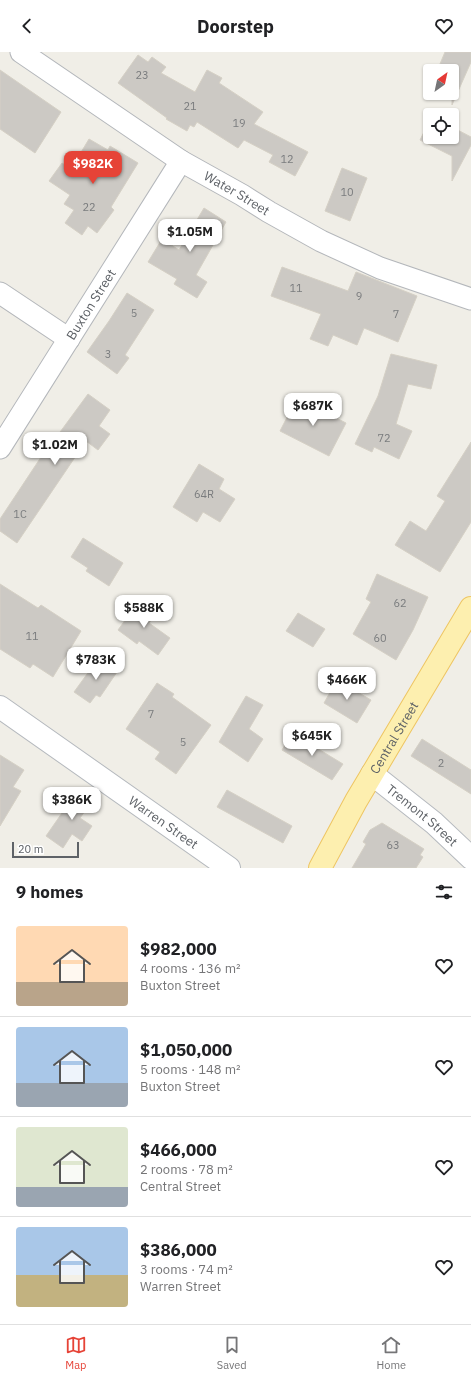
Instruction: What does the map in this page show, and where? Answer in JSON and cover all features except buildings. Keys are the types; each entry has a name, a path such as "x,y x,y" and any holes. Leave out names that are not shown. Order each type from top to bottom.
{"main road":[{"name":"Central Street","path":"320,868 356,801 471,608"}],"street":[{"name":"Water Street","path":"32,55 181,160 269,212 327,244 380,268 471,299"},
{"name":"Buxton Street","path":"0,448 181,160"},
{"path":"0,293 68,339"},
{"name":"Warren Street","path":"0,707 229,868"},
{"name":"Tremont Street","path":"372,774 434,823 471,858"}]}
